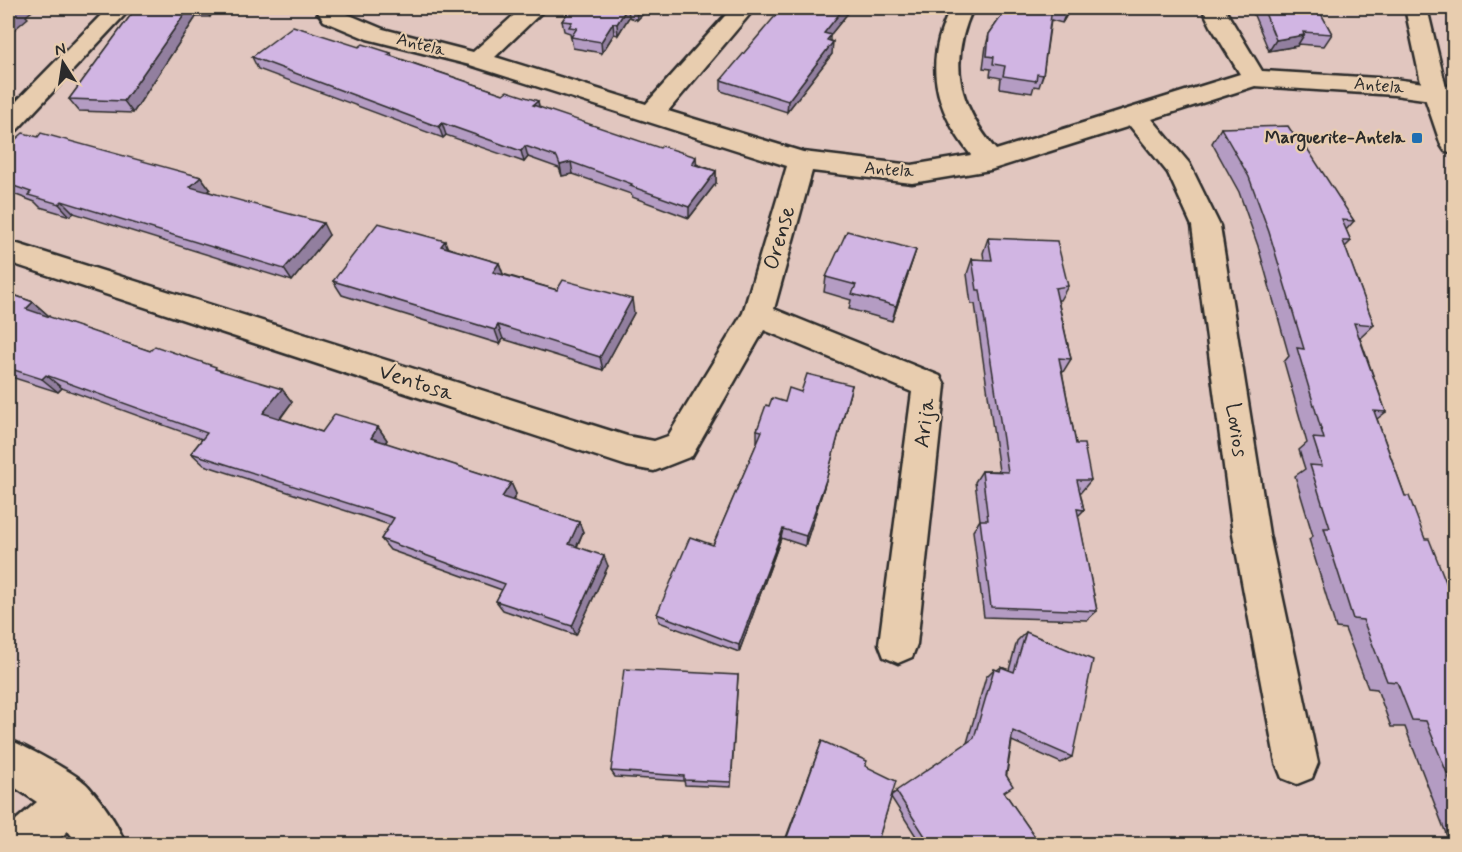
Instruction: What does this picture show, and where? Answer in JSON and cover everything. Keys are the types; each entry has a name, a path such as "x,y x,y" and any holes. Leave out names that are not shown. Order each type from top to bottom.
{"street":[{"path":"8,123 120,8"},
{"path":"478,60 535,8"},
{"path":"651,114 744,8"},
{"path":"962,8 946,54 947,85 960,120 990,161"},
{"path":"1213,8 1222,28 1254,78"},
{"path":"1416,8 1445,93 1455,145"},
{"name":"Antela","path":"329,12 375,34 478,60 802,161 912,174 990,161 1254,78 1445,93"},
{"name":"Lovios","path":"1136,116 1180,169 1206,226 1251,534 1297,763"},
{"name":"Orense","path":"758,315 802,161"},
{"name":"Ventosa","path":"8,251 627,451 654,456 680,446 758,315"},
{"name":"Arija","path":"758,315 929,385 898,644"},
{"path":"8,760 72,799 103,844"},
{"path":"21,844 72,799"}],"building":[{"path":"8,8 18,8 8,16"},
{"path":"136,8 189,8 124,101 69,99"},
{"path":"571,8 627,8 617,24 613,23 601,42 571,37 577,28 569,27 572,22 562,21"},
{"path":"782,8 844,8 824,33 831,35 827,40 833,42 788,101 721,80"},
{"path":"1007,8 1052,8 1043,75 1037,74 1036,81 1003,76 1005,66 993,64 994,57 987,56 989,34"},
{"path":"1052,8 1068,8 1066,12"},
{"path":"1263,8 1320,8 1332,34 1303,32 1304,35 1276,40"},
{"path":"293,26 359,47 363,44 391,53 388,55 503,94 507,91 538,101 533,105 660,148 662,146 696,157 692,164 716,171 689,207 571,162 560,165 557,157 525,146 521,151 442,123 439,127 252,57"},
{"path":"1288,126 1298,142 1303,142 1354,221 1342,220 1351,241 1343,241 1374,325 1354,323 1386,412 1374,411 1405,496 1409,496 1425,539 1429,539 1455,605 1455,793 1426,721 1412,720 1397,682 1387,681 1363,620 1353,619 1324,528 1330,528 1310,465 1322,466 1313,438 1324,439 1297,348 1304,349 1269,232 1249,177 1221,128"},
{"path":"23,133 38,137 41,133 201,177 190,187 323,223 284,269 62,201 59,204 28,195 31,192 8,184 8,146"},
{"path":"378,223 445,241 441,246 499,263 493,272 557,290 563,280 632,299 600,357 498,325 495,330 333,281"},
{"path":"847,231 916,250 896,306 852,294 856,285 826,277"},
{"path":"988,238 1057,241 1068,286 1055,288 1071,359 1059,358 1076,444 1084,444 1091,480 1077,480 1084,510 1077,509 1097,611 991,607 980,520 988,520 982,471 1008,472 980,290 977,290 972,259 992,260"},
{"path":"8,293 33,302 26,309 150,351 155,346 216,367 215,369 282,389 263,413 322,432 335,414 378,427 371,438 511,483 502,497 579,522 569,544 604,556 572,626 496,601 505,584 381,539 394,518 191,453 207,433 46,375 42,379 8,368"},
{"path":"807,374 852,385 827,477 806,536 783,529 739,645 657,614 690,537 713,545 762,431 757,430 766,405 769,406 772,398 785,402 789,388 801,392"},
{"path":"1026,632 1093,660 1072,757 1013,731 1006,775 1013,786 1004,792 1040,844 930,844 896,791 974,738 994,669 1000,671 1001,667 1014,672"},
{"path":"624,669 738,675 731,782 684,780 684,776 611,771"},
{"path":"822,741 867,761 865,766 896,781 877,844 795,844 786,840"}],"place":[{"name":"Marguerite-Antela","path":"1417,138"}]}
